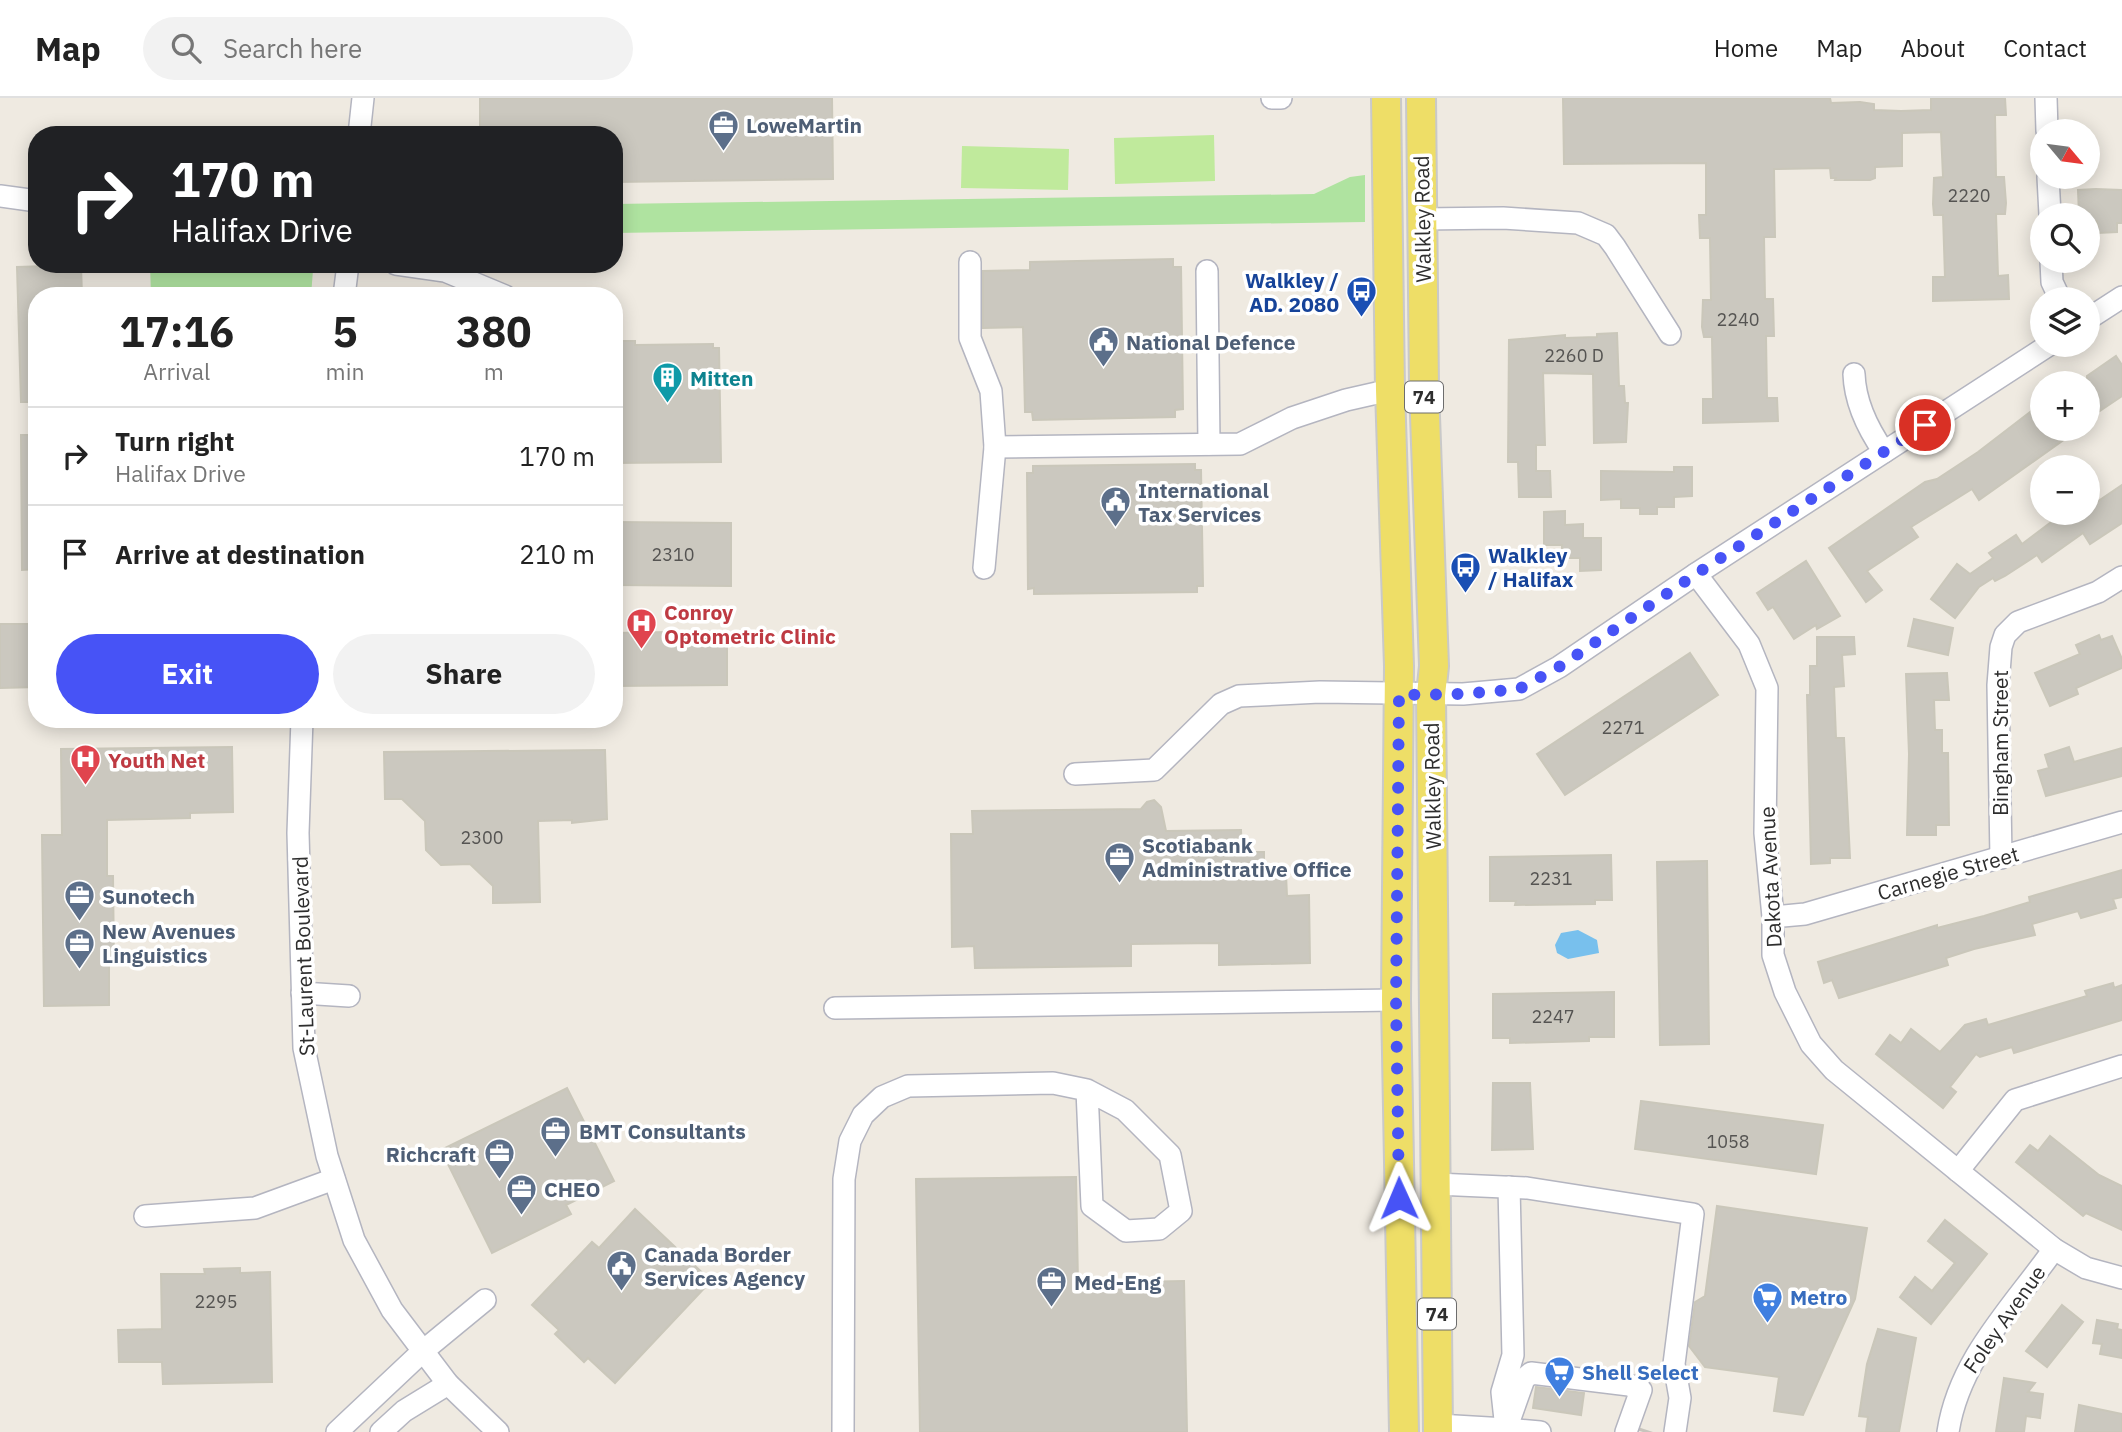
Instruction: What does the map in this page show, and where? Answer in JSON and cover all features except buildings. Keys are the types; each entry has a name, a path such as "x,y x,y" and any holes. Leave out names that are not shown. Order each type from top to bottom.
{"main road":[{"name":"Walkley Road","path":"1386,98 1390,390 1399,695 1396,1000 1404,1432"},
{"name":"Walkley Road","path":"1421,98 1424,388 1434,666 1431,695 1438,1429"},
{"path":"1387,224 1422,219"},
{"path":"1390,390 1424,388"},
{"path":"1399,1198 1436,1190"}],"street":[{"path":"360,126 363,98"},
{"path":"1272,98 1281,98"},
{"path":"2046,98 2047,119"},
{"path":"0,196 28,200"},
{"path":"1422,219 1503,218 1578,223 1593,228 1606,235 1615,247 1670,334"},
{"path":"970,262 970,338 991,391 995,447 984,568"},
{"path":"1207,271 1209,444"},
{"path":"450,273 483,287"},
{"path":"2100,311 2122,297"},
{"path":"1076,774 1154,771 1221,704 1239,696 1320,692 1431,695 1519,689 1559,667 1696,574 2030,357"},
{"path":"1854,374 1854,393 1872,435 1884,452"},
{"path":"995,447 1240,444 1292,418 1346,400 1390,390"},
{"name":"Dakota Avenue","path":"1696,574 1749,644 1768,688 1765,834 1773,917 1773,955 1785,992 1811,1044 1834,1070 2054,1249 2086,1268 2122,1278"},
{"name":"Bingham Street","path":"2001,858 1998,684 2001,647 2005,635 2018,622 2098,592 2122,577"},
{"name":"St-Laurent Boulevard","path":"302,728 298,833 304,1048 334,1179 354,1240 392,1310 448,1384 498,1432"},
{"name":"Carnegie Street","path":"1773,917 1805,914 2122,822"},
{"path":"302,993 349,996"},
{"path":"835,1008 1396,1000"},
{"path":"1958,1171 2015,1100 2122,1066"},
{"path":"842,1432 845,1179 850,1141 863,1115 882,1097 908,1086 1053,1083 1087,1090 1125,1110 1170,1155 1181,1211 1159,1229 1126,1230 1092,1206 1087,1090"},
{"path":"145,1216 255,1208 334,1179"},
{"path":"1436,1190 1509,1187 1693,1214 1674,1364 1680,1398 1675,1432"},
{"path":"1506,1430 1503,1392 1513,1355 1509,1187"},
{"name":"Foley Avenue","path":"1948,1432 1952,1409 1965,1372 2054,1249"},
{"path":"337,1432 423,1351 485,1300"},
{"path":"1506,1430 1524,1379 1531,1373 1629,1385 1641,1390 1635,1430"},
{"path":"381,1432 404,1411 448,1384"},
{"path":"1438,1429 1540,1432"}],"green space":[{"path":"1214,135 1215,181 1115,184 1114,138"},
{"path":"962,146 1069,149 1068,190 961,188"},
{"path":"1365,175 1365,222 623,233 623,204 1314,194 1350,177"},
{"path":"150,273 313,273 312,287 151,287"}],"water":[{"path":"1578,930 1597,940 1599,953 1568,959 1557,953 1555,945 1561,933"}],"place":[{"name":"LoweMartin","path":"723,152"},
{"name":"Walkley / AD. 2080","path":"1362,319"},
{"name":"National Defence","path":"1103,369"},
{"name":"Mitten","path":"667,405"},
{"name":"International Tax Services","path":"1115,529"},
{"name":"Walkley / Halifax","path":"1465,594"},
{"name":"Conroy Optometric Clinic","path":"641,651"},
{"name":"Youth Net","path":"85,787"},
{"name":"Scotiabank Administrative Office","path":"1119,884"},
{"name":"Sunotech","path":"79,923"},
{"name":"New Avenues Linguistics","path":"79,970"},
{"name":"BMT Consultants","path":"556,1158"},
{"name":"Richcraft","path":"499,1181"},
{"name":"CHEO","path":"521,1216"},
{"name":"Canada Border Services Agency","path":"621,1293"},
{"name":"Med-Eng","path":"1051,1309"},
{"name":"Metro","path":"1767,1324"},
{"name":"Shell Select","path":"1559,1399"}],"route":[{"path":"1399,1198 1396,1000 1399,695 1463,694 1519,689 1559,667 1925,425"}]}
